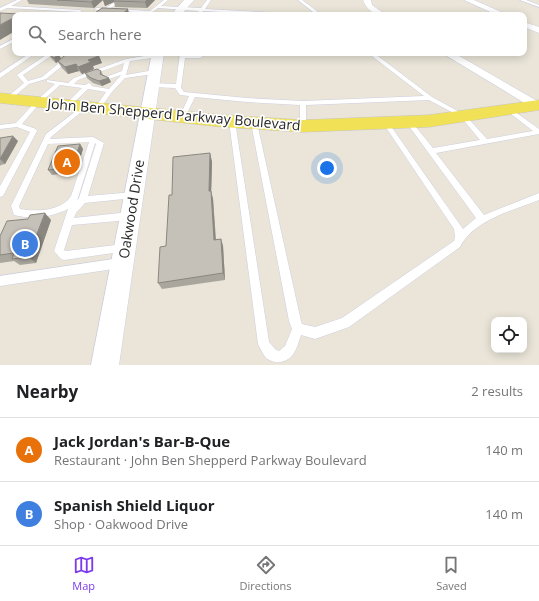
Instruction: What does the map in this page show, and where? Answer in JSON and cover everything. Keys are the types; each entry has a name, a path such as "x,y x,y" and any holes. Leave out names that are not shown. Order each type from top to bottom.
{"main road":[{"name":"John Ben Shepperd Parkway Boulevard","path":"2,98 232,122 303,126 409,122 538,105"}],"street":[{"path":"179,12 189,0"},
{"path":"367,0 370,6 378,12"},
{"path":"468,0 497,12"},
{"path":"527,25 539,30"},
{"name":"Oakwood Drive","path":"105,365 158,56"},
{"path":"452,56 538,105"}],"lane":[{"path":"0,10 20,0"},
{"path":"107,10 120,0"},
{"path":"101,4 96,9 150,12 166,0"},
{"path":"200,12 209,0"},
{"path":"300,0 316,12"},
{"path":"522,0 539,6"},
{"path":"6,7 80,12"},
{"path":"158,7 179,12 202,9 248,12"},
{"path":"1,47 12,41"},
{"path":"1,47 12,48"},
{"path":"0,53 9,47"},
{"path":"0,76 29,56"},
{"path":"28,83 20,75 48,56"},
{"path":"2,98 28,83 44,78 71,56"},
{"path":"70,84 76,79 128,60 150,56"},
{"path":"183,56 178,86 179,92 193,95 247,100 303,102 430,98"},
{"path":"375,56 430,98 463,116 485,141"},
{"path":"93,140 75,196 70,203 59,210 24,214 17,212 15,206 48,136 83,107 110,91 124,74 128,60"},
{"path":"106,78 124,74 153,79 178,86"},
{"path":"49,81 110,91"},
{"path":"18,125 38,102 59,83"},
{"path":"86,86 93,83"},
{"path":"83,107 86,86"},
{"path":"182,116 193,95"},
{"path":"303,102 303,126"},
{"path":"509,110 539,132"},
{"path":"232,122 264,344 271,354 281,357 289,350 298,329 295,321 254,123"},
{"path":"409,122 482,219"},
{"path":"386,123 458,228 460,236"},
{"path":"0,127 18,125 34,131 0,194"},
{"path":"431,151 539,132"},
{"path":"46,142 93,140 100,143 83,200 72,211 59,251 64,256 123,255"},
{"path":"83,200 134,195"},
{"path":"298,329 315,333 345,323 457,244 460,236 482,219 539,196"},
{"path":"68,222 130,216"},
{"path":"0,280 123,255"}],"building":[{"path":"57,0 94,0 91,2"},
{"path":"147,0 145,2 113,1"},
{"path":"102,8 128,9 124,12 96,12"},
{"path":"0,13 12,14 12,19 0,25"},
{"path":"64,56 99,56 88,60 91,62 78,67 76,64 65,67 58,61"},
{"path":"97,69 101,71 100,74 109,78 99,81 91,78 85,73"},
{"path":"13,136 0,159 0,138"},
{"path":"80,144 72,167 48,170 58,146"},
{"path":"210,153 209,191 211,191 214,240 221,239 223,273 158,283 160,247 166,246 169,195 172,195 173,157"},
{"path":"45,213 28,257 12,259 14,253 0,255 0,236 7,221 28,219 30,215"}],"place":[{"name":"Jack Jordan's Bar-B-Que","path":"67,162"},
{"name":"Spanish Shield Liquor","path":"25,244"}]}
